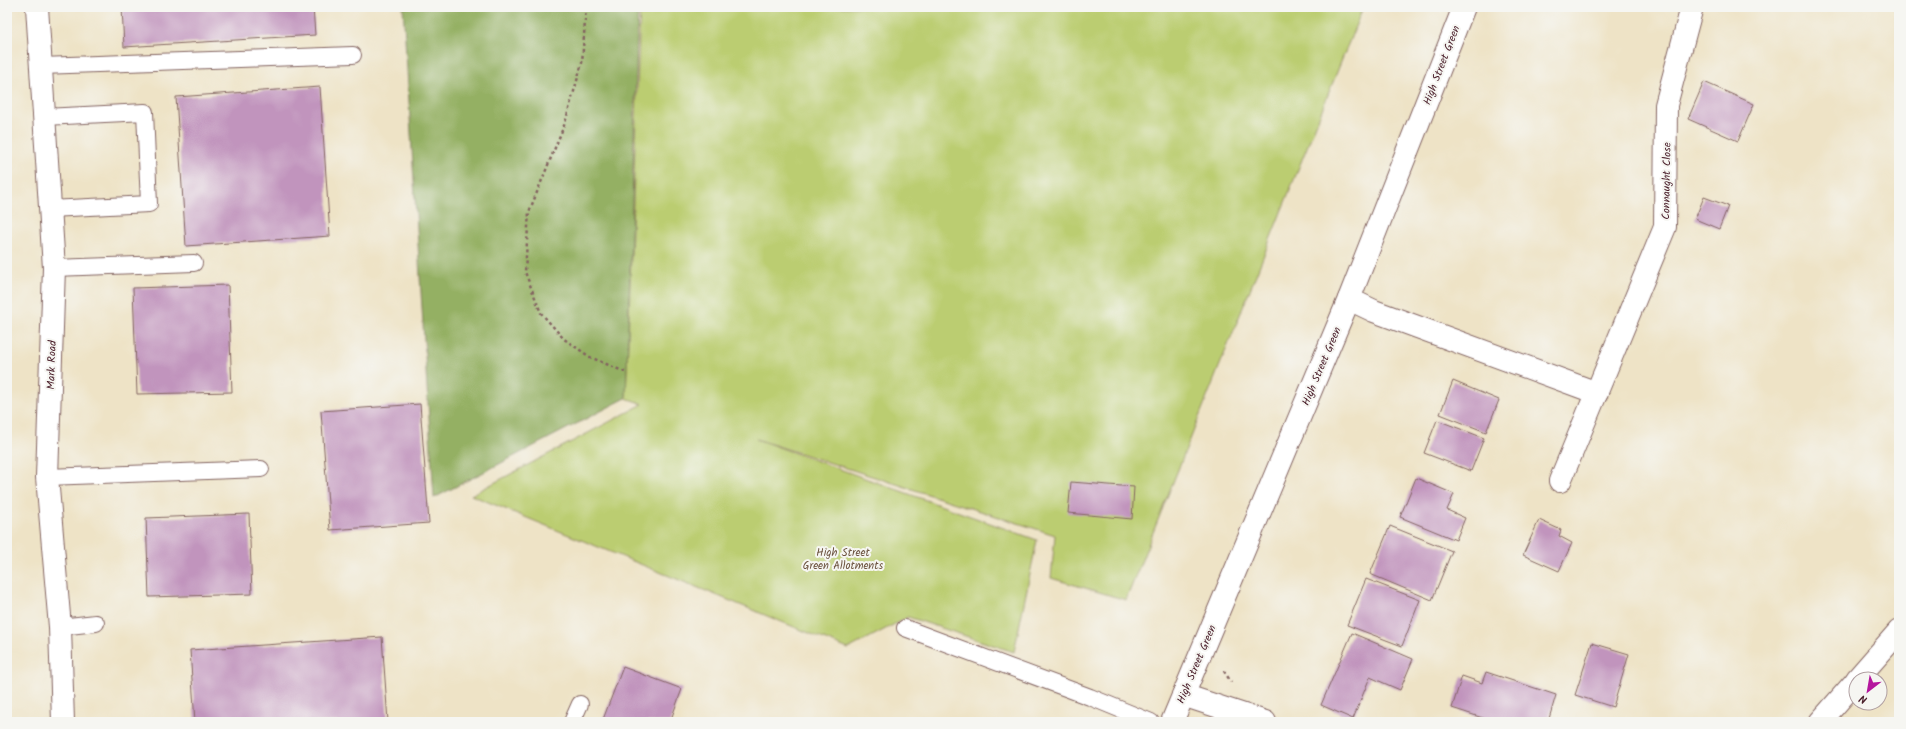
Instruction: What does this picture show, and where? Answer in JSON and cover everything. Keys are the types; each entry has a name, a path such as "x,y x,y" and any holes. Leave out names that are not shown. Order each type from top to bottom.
{"street":[{"name":"Mark Road","path":"37,7 54,268 46,478 60,627 63,722"},
{"name":"High Street Green","path":"1172,722 1349,299 1464,7"},
{"name":"Connaught Close","path":"1560,481 1665,227 1666,106 1692,7"},
{"path":"1349,299 1374,311 1597,393"},
{"path":"1865,671 1899,631"},
{"path":"1820,722 1848,690"},
{"path":"1183,695 1265,722"}],"lane":[{"path":"41,66 353,55"},
{"path":"44,117 145,112 149,204 50,209"},
{"path":"54,268 194,263"},
{"path":"46,478 260,469"},
{"path":"60,627 96,623"},
{"path":"905,628 1090,697 1151,722"},
{"path":"572,722 580,704"}],"path":[{"path":"586,7 582,63 565,123 529,212 525,272 541,313 564,339 590,357 627,373"}],"green space":[{"path":"403,7 638,7 626,398 434,498"},
{"name":"High Street Green Allotments","path":"640,7 1363,7 1126,600 1051,578 1055,535 756,439 1037,540 1014,652 908,617 848,649 471,495 643,404 626,398"}],"building":[{"path":"122,7 313,7 315,35 124,47"},
{"path":"1704,82 1754,104 1738,141 1688,119"},
{"path":"320,87 330,236 186,246 176,97"},
{"path":"1704,197 1728,206 1719,229 1695,219"},
{"path":"228,285 232,392 137,394 133,288"},
{"path":"1453,381 1499,400 1486,432 1440,414"},
{"path":"420,404 429,523 330,530 321,411"},
{"path":"1437,420 1484,438 1471,471 1424,453"},
{"path":"1416,478 1454,494 1447,510 1465,518 1456,540 1400,517"},
{"path":"1071,482 1134,487 1132,519 1068,513"},
{"path":"249,514 252,594 149,597 146,518"},
{"path":"1539,520 1561,530 1559,536 1572,543 1559,571 1523,555"},
{"path":"1390,526 1452,551 1432,600 1370,574"},
{"path":"1366,579 1420,600 1402,646 1347,625"},
{"path":"1352,633 1413,659 1400,690 1370,677 1353,719 1321,705"},
{"path":"382,637 388,722 195,722 190,650"},
{"path":"1592,643 1629,654 1613,707 1575,695"},
{"path":"623,667 682,689 670,722 602,722"},
{"path":"1486,672 1556,695 1548,722 1495,722 1452,708 1462,676 1482,683"}]}
